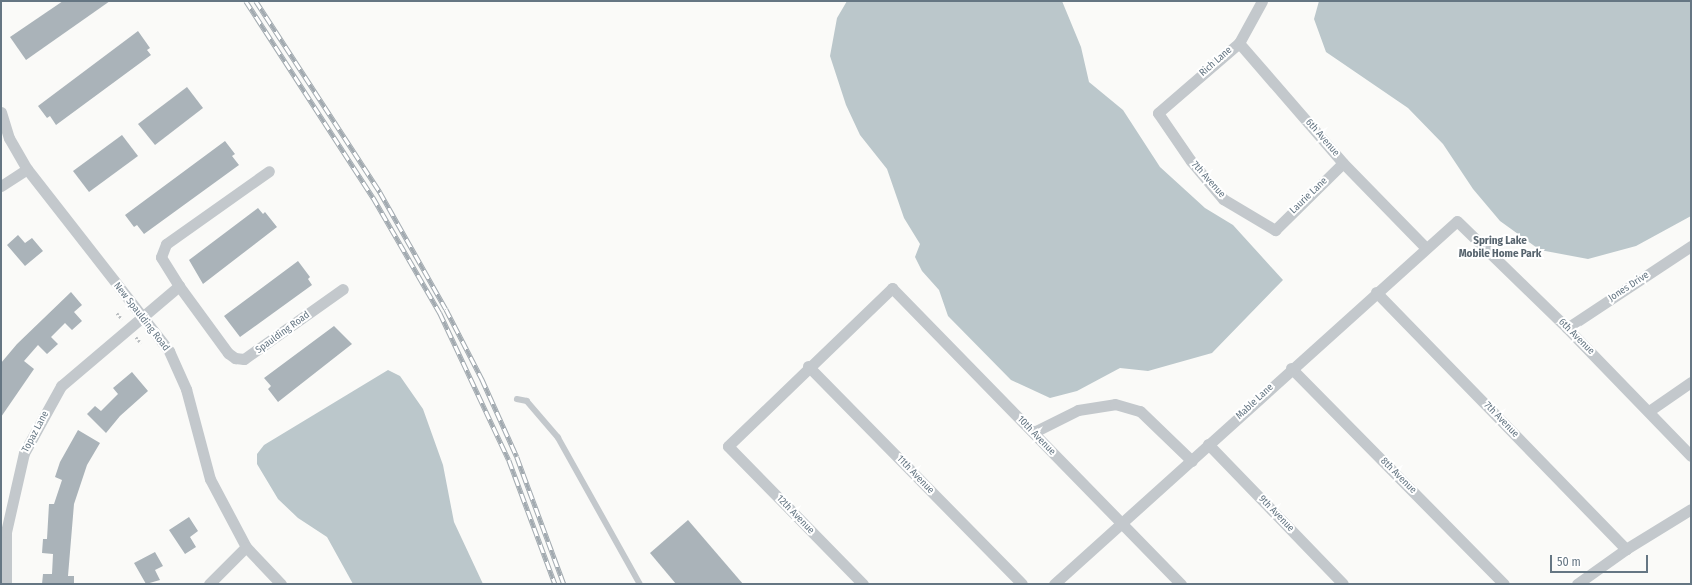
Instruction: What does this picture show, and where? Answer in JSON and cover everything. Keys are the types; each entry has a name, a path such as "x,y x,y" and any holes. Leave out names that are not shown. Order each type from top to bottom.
{"street":[{"name":"Rich Lane","path":"1158,113 1239,43 1262,1"},
{"name":"6th Avenue","path":"1239,43 1343,163 1426,248"},
{"path":"1,112 9,138 27,169 1,186"},
{"name":"7th Avenue","path":"1158,113 1191,161 1222,199 1275,230"},
{"name":"Laurie Lane","path":"1275,230 1343,163"},
{"name":"New Spaulding Road","path":"27,169 172,358 186,389 210,479 246,547 281,584"},
{"name":"Spaulding Road","path":"269,171 166,244 161,257 179,286 228,354 235,358 244,359 344,289"},
{"name":"6th Avenue","path":"1457,221 1567,328 1691,456"},
{"name":"Mable Lane","path":"1054,584 1192,461 1208,444 1291,368 1457,221"},
{"name":"Jones Drive","path":"1567,328 1691,246"},
{"path":"141,318 179,286"},
{"name":"10th Avenue","path":"808,366 892,288 1181,584"},
{"name":"7th Avenue","path":"1376,292 1626,549"},
{"name":"Topaz Lane","path":"6,584 6,532 24,453 61,386 141,318"},
{"name":"12th Avenue","path":"808,366 728,446 863,584"},
{"name":"11th Avenue","path":"808,366 1022,584"},
{"name":"8th Avenue","path":"1291,368 1504,584"},
{"path":"1649,411 1691,382"},
{"path":"1034,432 1078,410 1115,404 1140,411 1192,461"},
{"name":"9th Avenue","path":"1208,444 1343,584"},
{"path":"1577,584 1626,549 1691,509"},
{"path":"209,584 246,547"}],"lane":[{"path":"517,399 527,401 558,437 640,584"}],"shaded area":[{"path":"847,1 1062,1 1081,47 1089,82 1123,110 1160,167 1205,208 1233,225 1283,280 1212,353 1148,371 1120,368 1077,391 1050,398 1011,380 948,316 939,290 922,271 915,257 920,244 904,218 887,169 860,135 846,105 830,56 837,18"},
{"path":"1319,1 1691,1 1691,216 1636,246 1588,259 1540,250 1500,221 1473,189 1443,144 1408,108 1326,52 1314,19"},
{"path":"388,370 400,376 423,409 443,465 454,522 483,584 353,584 327,537 298,518 278,499 257,464 257,454 264,445"}],"building":[{"path":"63,1 110,1 26,60 10,37"},
{"path":"138,31 150,48 147,50 151,55 56,125 50,116 47,118 38,106"},
{"path":"187,87 203,108 155,145 138,124"},
{"path":"122,135 138,156 89,192 73,171"},
{"path":"225,141 235,154 232,156 239,165 144,234 137,225 134,227 125,215"},
{"path":"258,208 263,214 265,212 277,227 203,284 189,260"},
{"path":"18,235 25,243 32,238 43,251 25,266 7,245"},
{"path":"298,261 310,277 308,279 312,285 240,337 224,316"},
{"path":"71,292 82,305 74,312 82,321 72,330 65,323 51,337 58,344 47,354 38,345 24,361 34,369 1,417 1,363 17,344"},
{"path":"334,326 352,344 278,402 268,389 271,386 264,378"},
{"path":"132,372 148,391 120,416 106,433 87,414 95,406 101,411 118,394 113,388"},
{"path":"78,430 100,443 87,465 74,504 68,576 74,576 74,584 42,584 43,574 52,574 53,554 42,553 43,539 47,539 49,504 54,504 62,480 55,477 60,462"},
{"path":"189,517 198,531 190,537 196,547 185,554 169,530"},
{"path":"688,520 743,584 676,584 650,553"},
{"path":"155,552 163,566 155,570 160,580 146,584 134,563"}],"railway":[{"path":"246,1 373,197 440,313 509,460 555,584"},
{"path":"256,1 380,192 446,309 482,379 517,457 564,584"}],"district":[{"name":"Spring Lake Mobile Home Park","path":"1500,248"}]}
